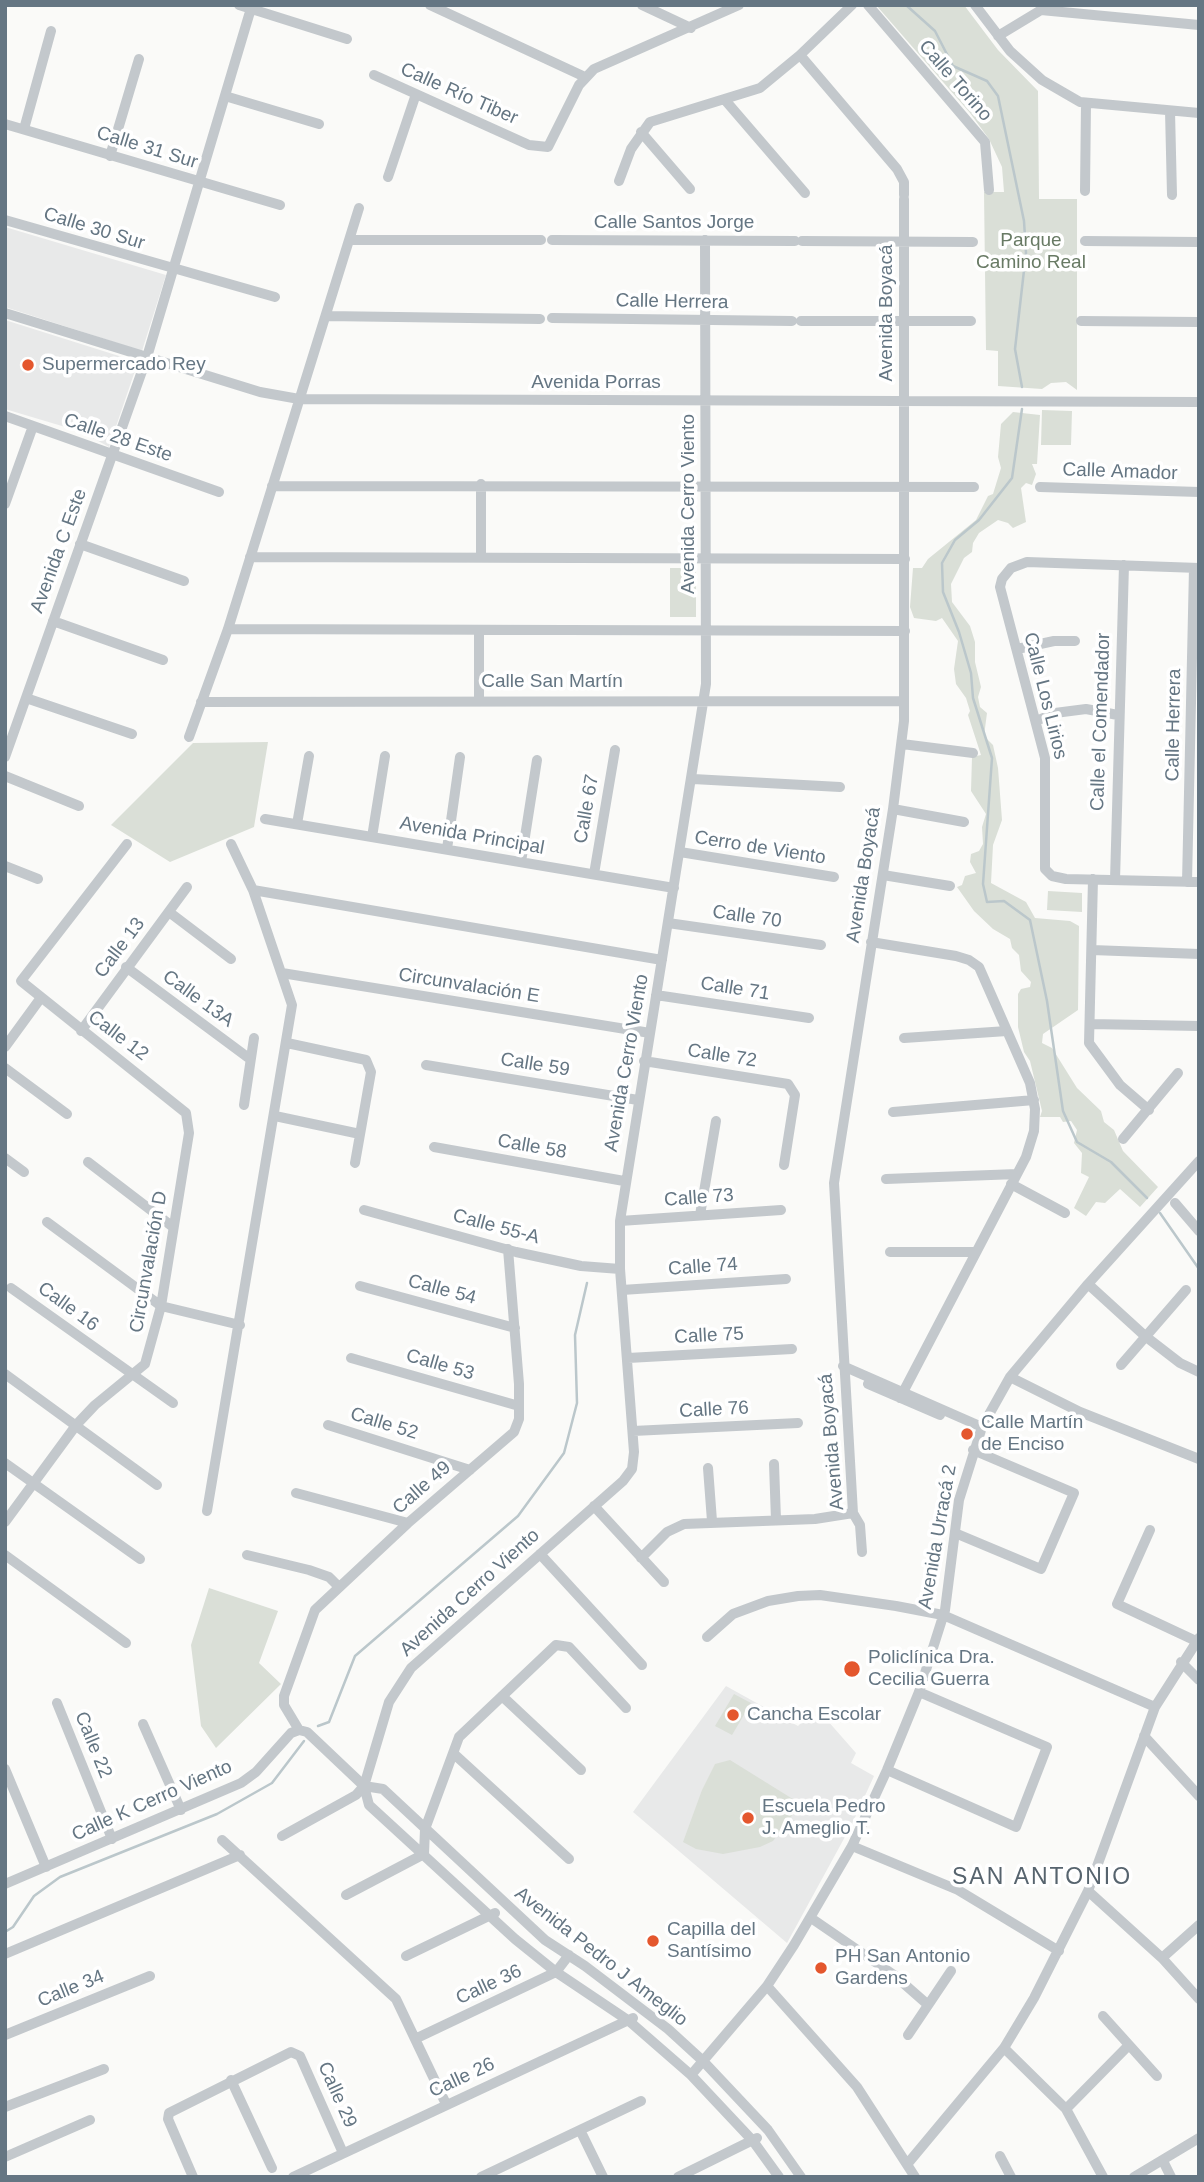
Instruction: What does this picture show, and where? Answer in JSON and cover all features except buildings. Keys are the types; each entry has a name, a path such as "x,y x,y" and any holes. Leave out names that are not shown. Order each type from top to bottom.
{"street":[{"path":"239,5 347,39"},
{"path":"430,5 585,77 619,56 691,28 739,5"},
{"path":"642,5 691,28"},
{"path":"619,181 641,132 658,117 760,88 800,55 852,5"},
{"name":"Calle Torino","path":"868,5 985,142 989,191"},
{"path":"975,5 1010,51 1042,80 1086,103 1199,113"},
{"name":"Avenida C Este","path":"5,757 147,357 251,7"},
{"path":"998,36 1041,10 1199,24"},
{"path":"24,129 51,31"},
{"name":"Avenida Boyacá","path":"800,55 897,169 904,182 905,631 902,744 836,1161 843,1370 853,1513 860,1525 862,1552"},
{"path":"110,156 139,60"},
{"name":"Calle Río Tiber","path":"374,75 528,145 541,148 552,143 585,77"},
{"path":"388,177 416,94"},
{"path":"225,96 319,124"},
{"path":"725,100 805,193"},
{"path":"1085,191 1086,103"},
{"path":"1170,111 1172,195"},
{"name":"Calle 31 Sur","path":"5,124 279,205"},
{"path":"641,132 690,189"},
{"path":"189,737 228,629 359,208"},
{"name":"Calle 30 Sur","path":"5,220 275,298"},
{"name":"Calle Santos Jorge","path":"350,240 973,242"},
{"name":"Avenida Cerro Viento","path":"364,1786 389,1702 411,1668 623,1481 632,1469 633,1432 620,1269 620,1221 624,1181 693,779 704,700 707,630 705,240"},
{"path":"1085,241 1199,242"},
{"name":"Avenida Porras","path":"5,313 260,392 299,399 1199,402"},
{"name":"Calle Herrera","path":"327,316 971,321"},
{"path":"1082,321 1199,322"},
{"name":"Calle 28 Este","path":"5,416 219,492"},
{"path":"5,504 33,426"},
{"path":"272,486 481,484 974,487"},
{"path":"481,484 481,557"},
{"name":"Calle Amador","path":"1040,487 1199,492"},
{"path":"80,544 184,581"},
{"path":"250,557 905,559"},
{"name":"Calle Los Lirios","path":"1193,882 1057,878 1045,869 1046,770 1017,649 1000,597 1002,579 1011,568 1027,562 1197,568"},
{"name":"Calle el Comendador","path":"1115,880 1124,565"},
{"name":"Calle Herrera","path":"1193,882 1197,568"},
{"path":"53,621 163,660"},
{"path":"228,629 905,631"},
{"path":"479,631 479,700"},
{"path":"1017,649 1054,641 1075,641"},
{"path":"26,698 132,734"},
{"name":"Calle San Martín","path":"201,702 904,701"},
{"path":"1036,721 1055,713 1086,709 1118,715"},
{"path":"902,744 973,753"},
{"name":"Calle 67","path":"594,874 615,750"},
{"path":"297,824 309,756"},
{"path":"372,837 385,756"},
{"path":"447,849 460,757"},
{"path":"521,862 537,760"},
{"path":"5,776 79,806"},
{"path":"693,779 839,787"},
{"path":"893,809 964,821"},
{"name":"Avenida Principal","path":"265,819 674,888"},
{"name":"Calle 12","path":"127,844 21,981 40,999 182,1106 189,1122"},
{"path":"206,1511 240,1325 292,1006 253,890 231,844"},
{"name":"Cerro de Viento","path":"680,852 835,877"},
{"path":"5,866 38,879"},
{"path":"883,875 950,886"},
{"path":"1093,879 1089,1042 1120,1085 1149,1110"},
{"name":"Calle 13","path":"82,1031 126,967 187,887"},
{"path":"253,890 662,960"},
{"path":"169,912 231,959"},
{"name":"Calle 70","path":"668,923 821,945"},
{"path":"871,942 969,960 979,967 1030,1083 1034,1100 1034,1131 1026,1157 902,1395"},
{"path":"1091,950 1199,954"},
{"name":"Calle 13A","path":"126,967 250,1059"},
{"name":"Circunvalación E","path":"282,973 650,1033"},
{"name":"Calle 71","path":"656,995 809,1018"},
{"path":"5,1047 40,999"},
{"path":"1090,1024 1199,1026"},
{"path":"904,1038 1007,1031"},
{"path":"244,1105 254,1038"},
{"path":"287,1044 366,1060 371,1072 355,1163"},
{"name":"Calle 72","path":"645,1061 788,1084 795,1095 784,1165"},
{"name":"Calle 59","path":"426,1065 638,1100"},
{"path":"5,1068 67,1115"},
{"path":"1123,1139 1178,1073"},
{"path":"893,1112 1034,1100"},
{"path":"275,1116 360,1134"},
{"path":"700,1215 716,1121"},
{"name":"Circunvalación D","path":"5,1522 77,1424 95,1405 132,1376 148,1357 161,1306 189,1122"},
{"name":"Calle 58","path":"433,1147 624,1181"},
{"path":"5,1158 24,1172"},
{"name":"Avenida Urracá 2","path":"691,2075 767,1986 852,1846 887,1770 919,1692 943,1615 959,1500 980,1430 1010,1377 1087,1284 1199,1161"},
{"path":"89,1162 173,1227"},
{"path":"886,1179 1014,1179 1065,1213"},
{"path":"1175,1203 1199,1231"},
{"name":"Calle 55-A","path":"364,1210 581,1266 620,1269"},
{"name":"Calle 73","path":"620,1221 781,1210"},
{"path":"47,1222 161,1306 240,1325"},
{"name":"Calle 49","path":"299,1730 284,1705 284,1696 316,1610 338,1586 513,1432 519,1419 508,1249"},
{"path":"890,1252 975,1252"},
{"name":"Calle 74","path":"622,1290 786,1279"},
{"path":"1087,1284 1145,1336 1180,1363 1199,1373"},
{"name":"Calle 54","path":"360,1286 514,1328"},
{"name":"Calle 16","path":"11,1288 173,1403"},
{"path":"1121,1366 1186,1290"},
{"name":"Calle 75","path":"628,1358 792,1349"},
{"name":"Calle 53","path":"351,1358 519,1406"},
{"path":"843,1370 980,1430"},
{"path":"5,1374 157,1485"},
{"path":"1010,1377 1080,1412 1199,1459"},
{"name":"Calle 76","path":"633,1432 798,1423"},
{"name":"Calle 52","path":"328,1424 470,1470"},
{"path":"955,1532 1041,1569 1074,1493 973,1450"},
{"path":"5,1463 140,1559"},
{"path":"774,1464 776,1520"},
{"path":"708,1468 712,1521"},
{"path":"296,1493 408,1523"},
{"path":"594,1506 664,1582"},
{"path":"641,1558 674,1526 712,1521 815,1519 853,1513"},
{"path":"909,2162 1004,2048 1059,1951 1088,1891 1155,1707 1197,1639 1117,1604 1150,1530"},
{"path":"540,1554 642,1665"},
{"path":"5,1555 126,1643"},
{"path":"247,1555 309,1570 329,1577 338,1586"},
{"path":"707,1637 733,1614 768,1601 798,1596 859,1600 943,1615 1155,1707"},
{"path":"346,1895 424,1854 425,1829 459,1737 556,1644 569,1647 626,1708"},
{"path":"1181,1662 1199,1680"},
{"path":"887,1770 1016,1827 1047,1747 919,1692"},
{"path":"502,1696 582,1770"},
{"name":"Calle 22","path":"57,1703 112,1839"},
{"path":"144,1724 181,1810"},
{"name":"Avenida Pedro J Ameglio","path":"299,1730 307,1732 364,1786 369,1805 490,1915 556,1972 629,2021 691,2075 753,2140 779,2177"},
{"name":"Calle K Cerro Viento","path":"5,1884 241,1783 256,1772 291,1733 299,1730"},
{"path":"1144,1736 1199,1796"},
{"path":"453,1753 569,1859"},
{"path":"5,1769 46,1867"},
{"path":"282,1836 350,1801 364,1786"},
{"name":"Avenida Pedro J Ameglio","path":"364,1786 383,1789 506,1907 545,1940 644,2010 703,2061 768,2130 801,2177"},
{"path":"222,1840 396,1999 417,2038 446,2104"},
{"path":"852,1846 958,1890 1059,1951"},
{"path":"5,1954 240,1855"},
{"path":"1088,1891 1162,1958 1199,1999"},
{"path":"406,1956 506,1907"},
{"path":"811,1917 894,1975 927,2004"},
{"path":"1162,1958 1199,1926"},
{"name":"Calle 36","path":"417,2038 556,1972 569,1955"},
{"path":"908,2035 951,1971"},
{"name":"Calle 34","path":"5,2035 150,1976"},
{"path":"767,1986 857,2087 909,2162 915,2177"},
{"name":"Calle 26","path":"293,2177 629,2021 644,2010"},
{"path":"1102,2016 1157,2076"},
{"path":"1066,2109 1128,2046"},
{"path":"1004,2048 1066,2109 1104,2177"},
{"name":"Calle 29","path":"231,2080 296,2052 343,2153"},
{"path":"5,2107 104,2069"},
{"path":"193,2177 169,2119 169,2113 231,2080 272,2168"},
{"path":"481,2177 641,2101"},
{"path":"6,2155 90,2120"},
{"path":"580,2130 603,2177"},
{"path":"678,2177 697,2173 768,2130"},
{"path":"1134,2177 1199,2138"},
{"path":"1000,2156 1011,2177"},
{"path":"1163,2161 1171,2177"}],"shaded area":[{"path":"5,227 166,275 142,351 5,307"},
{"path":"5,320 138,362 109,447 82,432 5,409"},
{"name":"Escuela Pedro J. Ameglio T.","path":"726,1686 798,1726 806,1718 827,1720 856,1753 851,1763 874,1776 852,1824 787,1943 633,1812"}],"green space":[{"name":"Parque Camino Real","path":"876,5 964,5 998,50 1038,91 1039,199 1077,199 1077,390 1066,382 1051,383 1042,389 998,386 998,351 986,350 984,192 1004,192 1002,167 989,139 970,113"},
{"path":"1042,410 1072,411 1071,445 1041,445"},
{"path":"1013,412 1040,415 1037,464 1032,464 1036,474 1032,485 1026,483 1021,488 1026,522 1013,528 998,520 979,533 973,543 972,552 964,558 951,584 952,602 970,626 975,642 975,662 981,687 978,697 980,707 987,713 984,736 993,745 998,768 1002,820 993,845 991,883 1026,902 1035,918 1070,921 1079,926 1078,1010 1043,1034 1042,1043 1052,1048 1077,1088 1101,1111 1104,1122 1114,1130 1123,1151 1158,1187 1140,1207 1120,1189 1105,1203 1096,1202 1086,1216 1074,1208 1089,1177 1081,1173 1082,1153 1074,1143 1077,1130 1071,1121 1063,1122 1060,1117 1040,1117 1042,1111 1030,1061 1024,1052 1018,1027 1018,994 1021,989 1030,987 1031,982 1021,971 1019,955 1012,948 1010,939 993,929 974,911 957,887 962,885 965,876 976,873 970,862 971,854 979,851 983,844 982,827 986,814 971,791 972,757 981,755 968,715 970,711 966,698 956,684 954,669 958,641 942,618 936,621 914,618 910,607 913,568 922,568 928,559 976,520 988,496 993,494 1001,468 998,457 1001,424"},
{"path":"670,568 696,568 696,617 670,617"},
{"path":"268,742 254,827 170,862 111,825 193,743"},
{"path":"1048,891 1082,893 1082,912 1047,910"},
{"path":"209,1588 278,1611 259,1663 281,1684 216,1748 201,1726 191,1645"},
{"name":"Cancha Escolar","path":"734,1694 751,1703 732,1735 715,1726"},
{"path":"730,1760 796,1801 793,1814 773,1841 760,1847 723,1854 696,1849 683,1842 702,1790 715,1764"}],"waterway":[{"path":"906,5 935,31 953,66 987,81 998,96 1024,221 1026,253 1015,349 1022,387"},
{"path":"1022,409 1012,478 979,520 955,540 942,563 943,592 959,632 971,673 973,698 992,758 983,884 987,902 1004,901 1030,920 1047,1001 1063,1111 1077,1142 1111,1162 1147,1198"},
{"path":"1160,1213 1199,1269"},
{"path":"318,1726 329,1722 355,1656 518,1516 564,1453 577,1403 575,1335 587,1283"},
{"path":"5,1932 13,1927 34,1896 60,1877 217,1814 272,1783 304,1741"}],"place":[{"name":"Supermercado Rey","path":"28,365"},
{"name":"Calle Martín de Enciso","path":"967,1434"},
{"name":"Policlínica Dra. Cecilia Guerra","path":"852,1669"},
{"name":"Cancha Escolar","path":"733,1715"},
{"name":"Escuela Pedro J. Ameglio T.","path":"748,1818"},
{"name":"Capilla del Santísimo","path":"653,1941"},
{"name":"PH San Antonio Gardens","path":"821,1968"}],"district":[{"name":"SAN ANTONIO","path":"1042,1878"}]}
